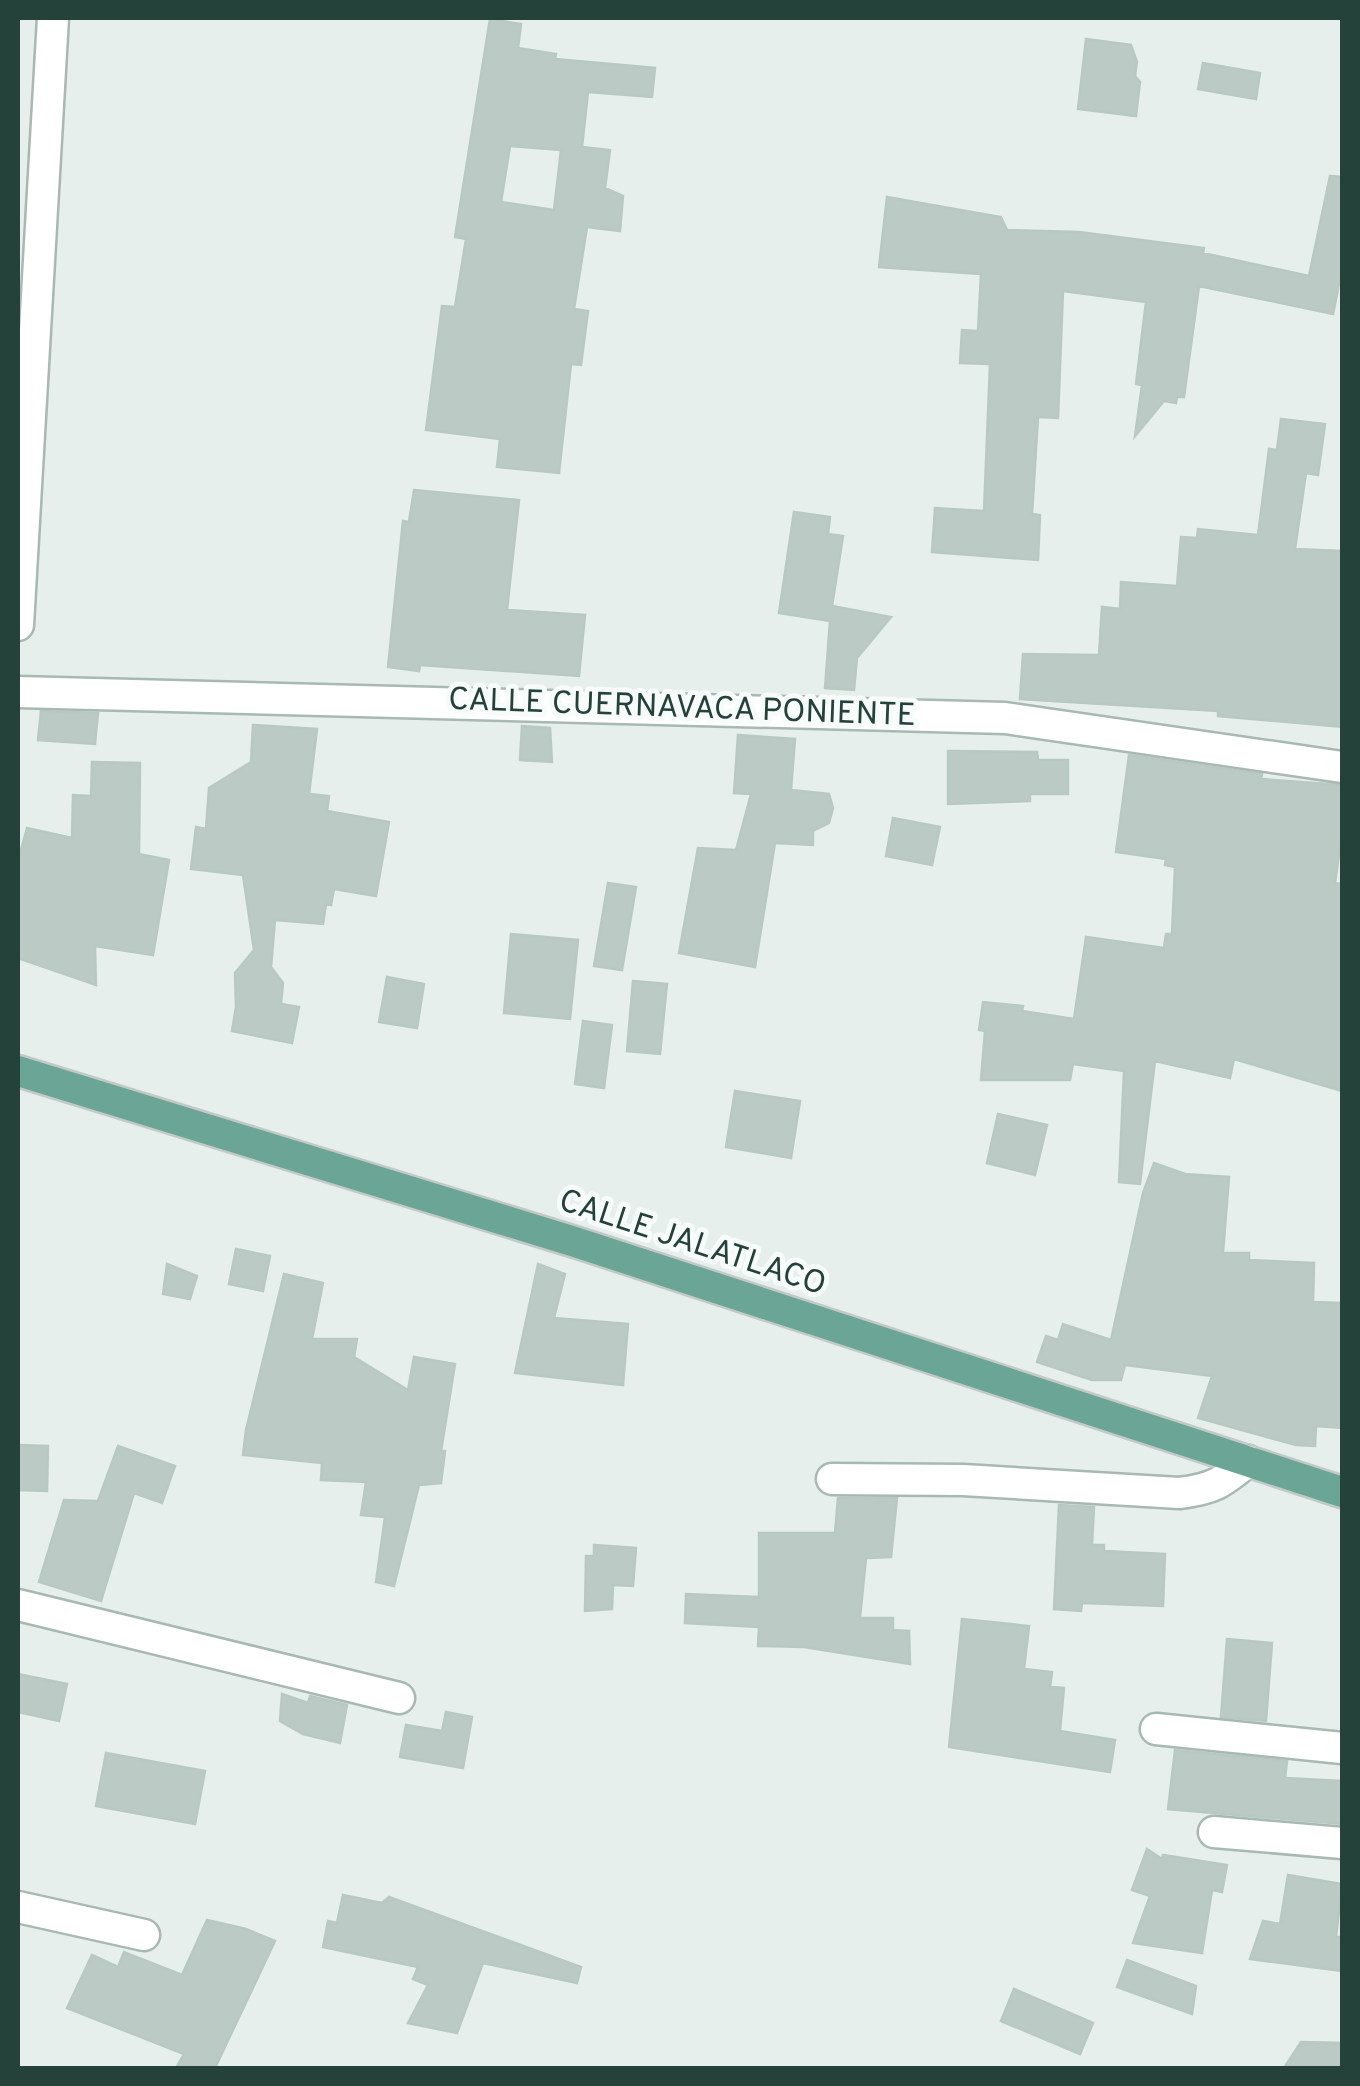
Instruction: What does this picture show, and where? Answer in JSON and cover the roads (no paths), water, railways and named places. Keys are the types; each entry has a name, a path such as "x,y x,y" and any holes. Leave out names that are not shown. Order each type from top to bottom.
{"main road":[{"name":"CALLE JALATLACO","path":"18,1071 575,1242 1342,1492"}],"street":[{"path":"18,626 53,18"},
{"name":"CALLE CUERNAVACA PONIENTE","path":"18,692 1004,718 1342,767"},
{"path":"832,1479 963,1480 1179,1493 1222,1483 1248,1460"},
{"path":"18,1604 399,1698"},
{"path":"1156,1729 1342,1748"},
{"path":"1214,1832 1342,1843"},
{"path":"18,1907 144,1935"}]}
